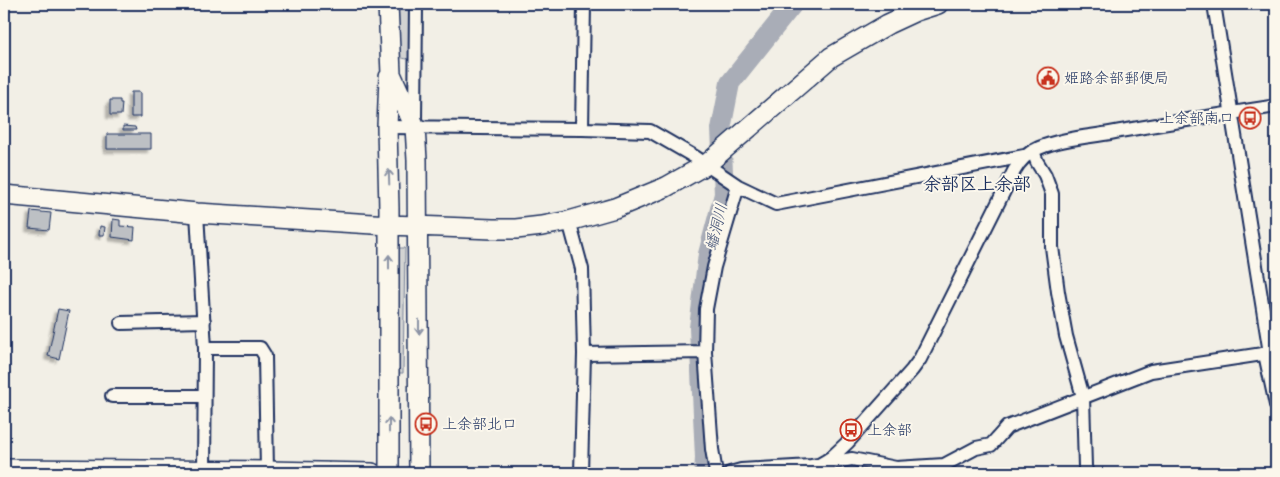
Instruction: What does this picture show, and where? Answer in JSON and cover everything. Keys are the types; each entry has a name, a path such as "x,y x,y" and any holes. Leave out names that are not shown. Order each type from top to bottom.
{"street":[{"path":"388,4 391,74 415,127"},
{"path":"416,4 415,127 418,226 419,473"},
{"path":"582,129 584,4"},
{"path":"4,195 197,213 389,225 493,229 542,226 569,221 615,208 647,196 685,178 701,161 831,57 888,24 916,11 938,4"},
{"path":"1214,4 1271,353 1276,405"},
{"path":"389,473 387,127 390,44"},
{"path":"387,127 650,131 701,161 738,186 776,204 1028,154 1058,142 1276,106"},
{"path":"1028,154 1037,162 1045,175 1052,194 1052,247 1066,336 1083,398 1085,467 1087,473"},
{"path":"819,465 832,457 848,442 920,359 1014,171 1020,160 1028,154"},
{"path":"716,473 712,449 705,352 706,309 714,267 738,186"},
{"path":"197,213 205,348 204,472"},
{"path":"569,221 582,269 584,354 581,473"},
{"path":"121,323 204,321"},
{"path":"205,348 260,348 265,356 267,471"},
{"path":"584,354 705,352"},
{"path":"730,473 741,470 804,467 852,459 896,468 944,466 976,448 991,445 1007,427 1151,371 1271,353"},
{"path":"112,396 204,396"},
{"path":"4,470 372,473"}],"shaded area":[{"path":"399,4 411,4 411,55 407,59 402,58 399,54"},
{"path":"389,248 405,248 403,373 387,373"}],"building":[{"path":"131,92 140,92 140,117 131,117"},
{"path":"110,100 120,100 120,103 122,103 121,115 110,115"},
{"path":"123,126 135,127 136,130 123,130"},
{"path":"107,134 151,134 151,149 107,149"},
{"path":"31,211 51,213 49,230 29,228"},
{"path":"113,219 120,220 120,226 135,227 134,240 112,237"},
{"path":"100,226 105,227 104,235 99,235"},
{"path":"58,309 69,311 59,359 48,356"}],"waterway":[{"name":"蟠洞川","path":"704,473 705,458 699,328 708,254 724,194 721,129 730,83 793,4"}],"place":[{"name":"姫路余部郵便局","path":"1048,78"},
{"name":"上余部南口","path":"1250,118"},
{"name":"上余部北口","path":"426,424"},
{"name":"上余部","path":"851,430"}],"district":[{"name":"余部区上余部","path":"977,184"}]}
